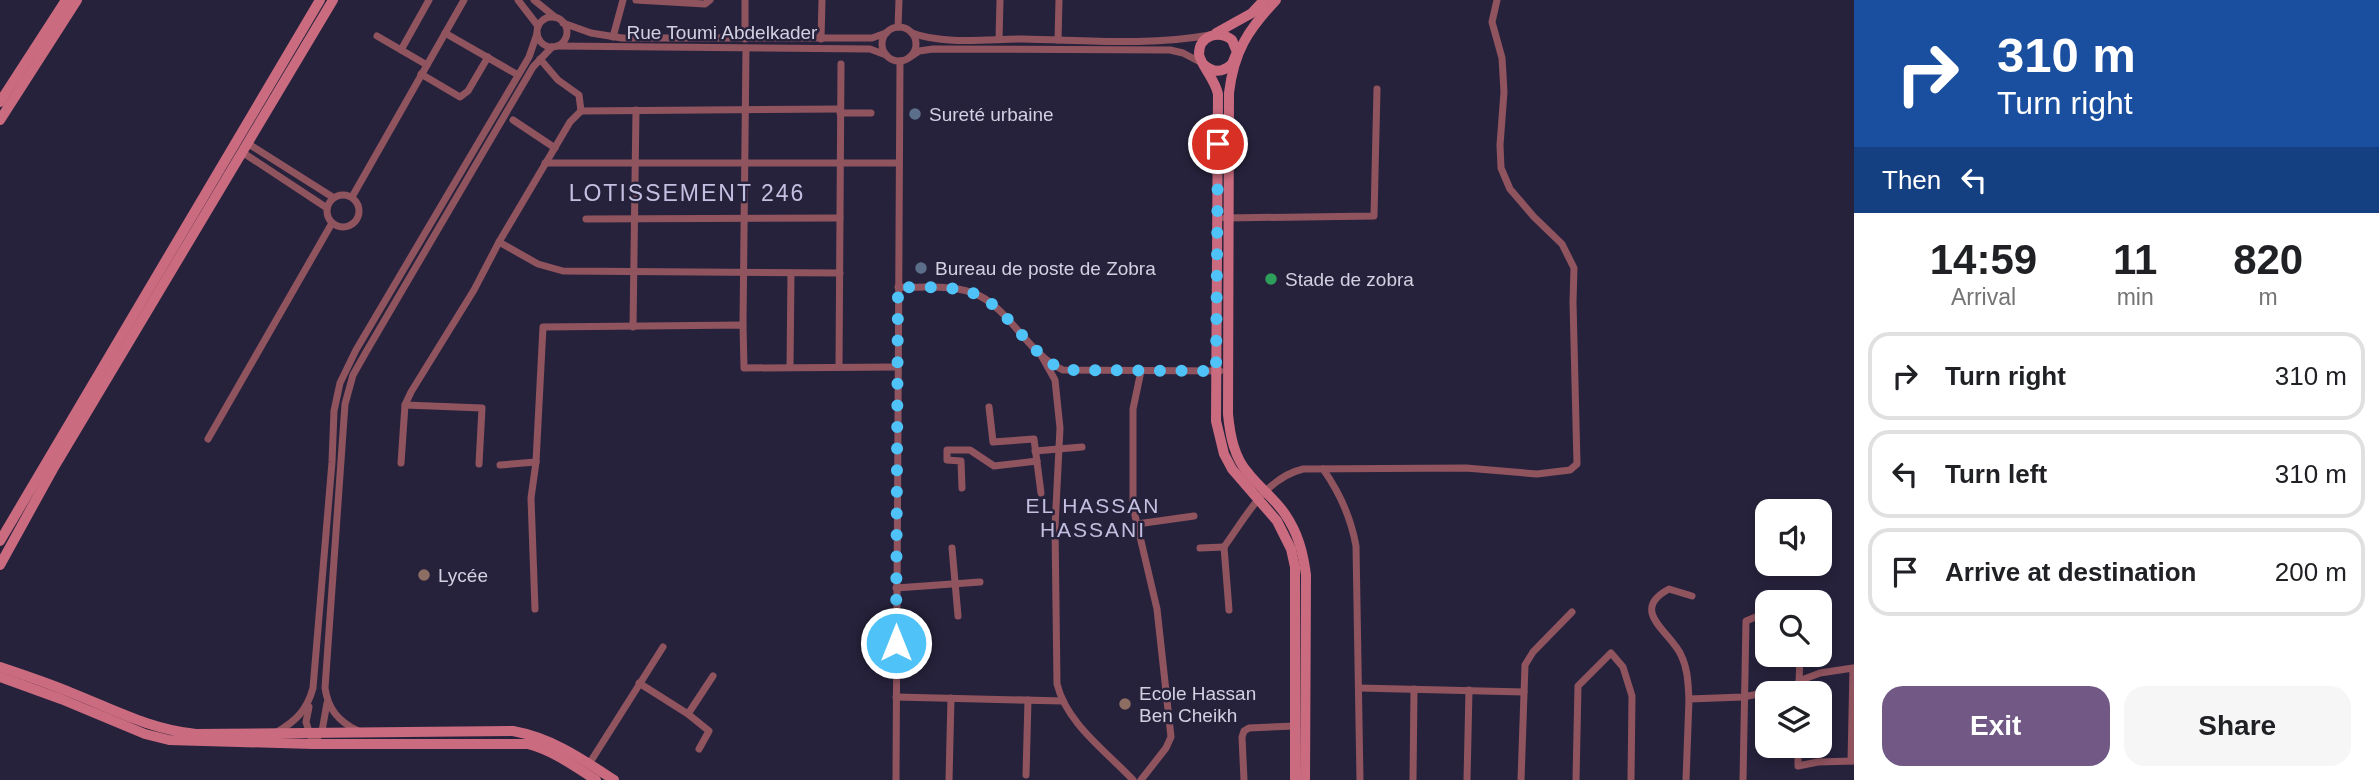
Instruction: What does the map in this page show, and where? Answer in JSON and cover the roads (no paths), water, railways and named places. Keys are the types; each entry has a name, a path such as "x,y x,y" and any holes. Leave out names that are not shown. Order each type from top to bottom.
{"street":[{"path":"0,102 66,0"},
{"path":"0,120 77,0"},
{"path":"0,541 320,0"},
{"path":"0,565 53,469 333,0"},
{"path":"401,50 429,0"},
{"path":"352,197 464,0"},
{"path":"518,0 537,30 542,44 555,47"},
{"path":"313,744 322,731 327,702 325,688 348,389 366,352 540,59 566,38 566,27 563,23 534,0"},
{"path":"613,37 623,0"},
{"path":"639,0 705,4 710,0"},
{"path":"744,39 745,0"},
{"path":"821,38 822,0"},
{"path":"898,27 899,0"},
{"path":"999,39 1000,0"},
{"path":"1058,40 1059,0"},
{"path":"1264,0 1252,13 1204,40 1199,52 1203,64 1216,82 1218,94 1228,414 1233,444 1247,472 1278,504 1292,526 1304,561 1305,780"},
{"path":"1276,0 1248,34 1236,59 1221,71 1214,71 1183,53 1170,50 933,49 919,51 900,61 886,55 882,44 886,33 898,27 930,39 1175,40 1220,34 1232,40 1236,59 1229,93 1222,219 1216,421 1224,454 1240,481 1277,521 1291,549 1295,567 1295,780"},
{"path":"1229,610 1224,547 1265,491 1291,471 1466,468 1537,474 1570,470 1577,464 1574,268 1562,243 1534,217 1510,189 1502,168 1502,58 1492,22 1497,0"},
{"path":"313,744 306,722 315,662 334,411 340,383 356,349 518,75 533,46 537,30 545,19 555,17"},
{"name":"Rue Toumi Abdelkader","path":"563,23 613,37 872,38 886,33"},
{"path":"445,33 518,75"},
{"path":"910,57 916,47 912,33"},
{"path":"377,36 427,65"},
{"name":"Rue Toumi Abdelkader","path":"555,47 870,49 886,55"},
{"path":"746,48 744,368 897,367"},
{"path":"421,74 460,97 468,91 488,57"},
{"path":"540,59 558,80 579,95 581,111"},
{"path":"895,780 900,61"},
{"path":"839,367 841,64"},
{"path":"1222,219 1374,216 1377,89"},
{"path":"401,463 405,405 474,290 545,163 570,122 581,111 745,109 871,113"},
{"path":"633,327 636,110"},
{"path":"513,120 555,148"},
{"path":"245,147 334,198"},
{"path":"245,147 327,208"},
{"path":"545,163 898,163"},
{"path":"343,195 352,197 359,205 356,221 347,227 332,223 327,208 334,198 343,195"},
{"path":"586,219 840,218"},
{"path":"208,439 332,223"},
{"path":"499,242 551,269 840,273"},
{"path":"790,367 791,273"},
{"path":"898,287 961,290 980,296 1041,355 1055,366 1073,371 1227,372"},
{"path":"535,609 531,498 536,462 543,327 743,325"},
{"path":"1041,355 1051,370 1056,385 1061,449 1055,527 1056,676 1063,701 1073,718 1133,780"},
{"path":"1056,385 1062,376 1073,371"},
{"path":"1141,371 1133,409 1131,488 1157,609 1171,737 1166,748 1141,780"},
{"path":"405,405 482,408 479,464"},
{"path":"989,407 993,442 1034,439 1041,493"},
{"path":"1035,451 1083,447"},
{"path":"962,488 961,461 947,460 947,450 970,450 994,467 1037,461"},
{"path":"500,465 536,462"},
{"path":"1323,469 1344,505 1356,546 1360,780"},
{"path":"1137,524 1194,516"},
{"path":"1200,548 1224,547"},
{"path":"952,548 958,616"},
{"path":"896,588 980,582"},
{"path":"1686,780 1688,675 1682,657 1651,614 1656,600 1669,589 1692,596"},
{"path":"1521,780 1525,665 1572,612"},
{"path":"1743,780 1746,621 1755,617"},
{"path":"589,764 663,647"},
{"path":"1576,780 1578,686 1611,653 1623,667 1632,696 1631,780"},
{"path":"0,667 152,727 170,731 196,734 513,731 550,741 614,780"},
{"path":"1798,758 1798,766 1818,762 1852,761 1853,668 1820,673 1808,681"},
{"path":"688,714 713,676"},
{"path":"0,677 145,734 169,740 313,744 528,744 552,752 596,780"},
{"path":"639,683 688,714 709,731 699,750"},
{"path":"1359,688 1524,692"},
{"path":"1413,780 1414,689"},
{"path":"1467,780 1469,690"},
{"path":"1689,699 1755,695"},
{"path":"896,697 1063,701"},
{"path":"949,780 951,698"},
{"path":"277,732 298,718 310,699"},
{"path":"1026,775 1028,700"},
{"path":"327,702 340,720 358,731"},
{"path":"1244,780 1244,731 1250,728 1295,726"}],"place":[{"name":"Sureté urbaine","path":"915,114"},
{"name":"Bureau de poste de Zobra","path":"921,268"},
{"name":"Stade de zobra","path":"1271,279"},
{"name":"Lycée","path":"424,575"},
{"name":"Ecole Hassan Ben Cheikh","path":"1125,704"}],"district":[{"name":"LOTISSEMENT 246","path":"687,193"},
{"name":"EL HASSAN HASSANI","path":"1093,518"}]}
